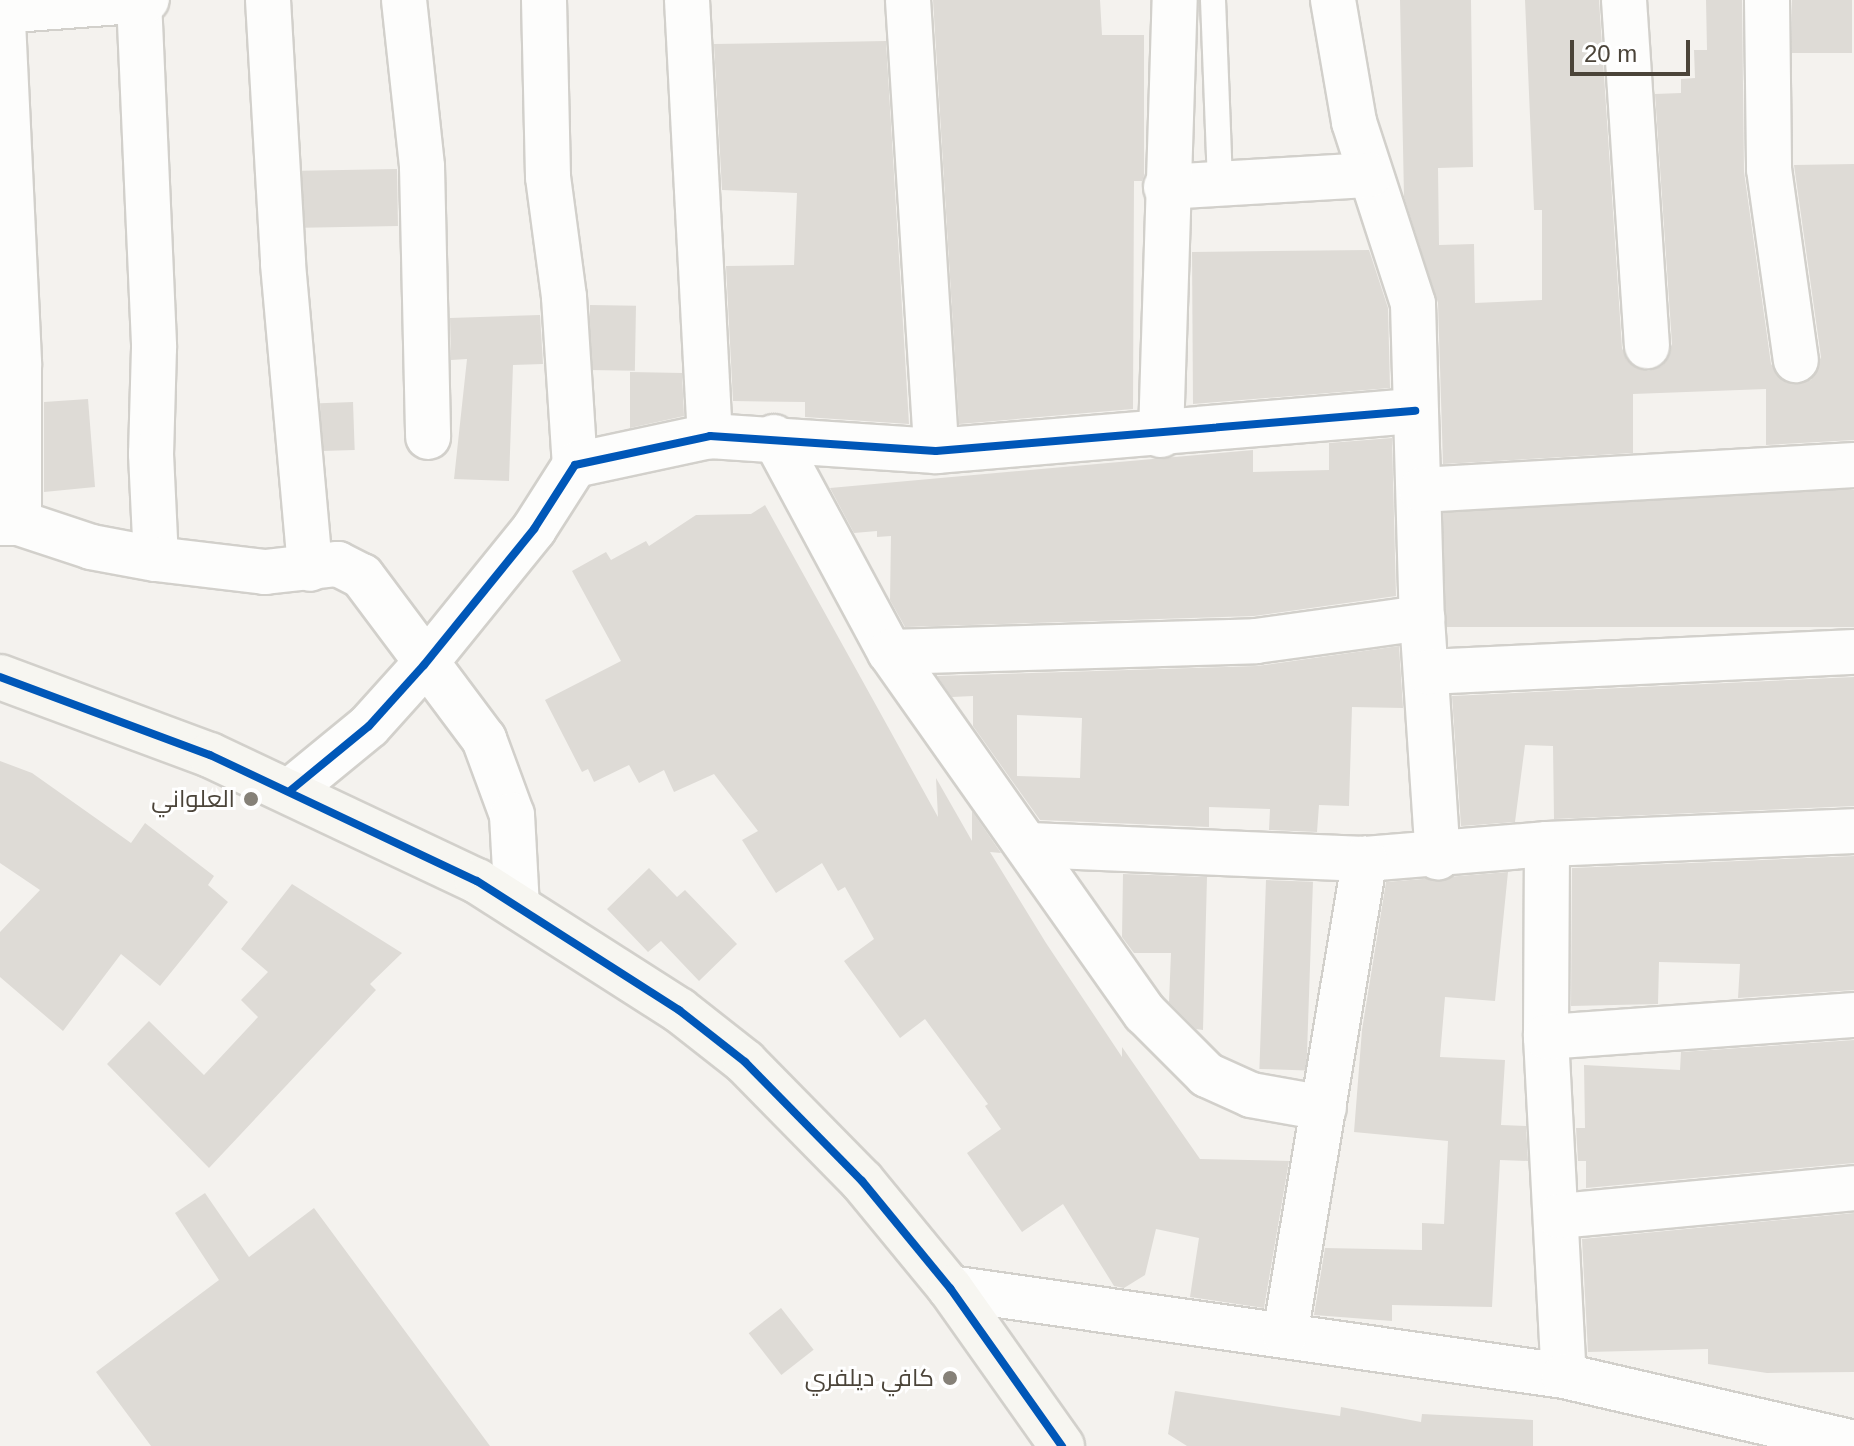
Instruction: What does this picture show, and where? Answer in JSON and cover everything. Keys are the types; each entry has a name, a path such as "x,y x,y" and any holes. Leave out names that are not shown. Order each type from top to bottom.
{"street":[{"path":"139,0 154,348 151,454 156,559"},
{"path":"147,0 2,7 19,366 10,523 91,547 156,559 265,572 338,564 362,576 424,665 484,739 512,815 517,906"},
{"path":"268,0 283,264 310,569"},
{"path":"404,0 422,167 428,437"},
{"path":"291,790 369,726 424,665 534,529 575,465 564,297 548,177 544,0"},
{"path":"687,0 710,436"},
{"path":"908,0 936,451"},
{"path":"1161,435 1166,187 1175,0"},
{"path":"1333,0 1344,81 1370,175 1413,304 1415,411 1421,490 1422,618 1438,857"},
{"path":"1624,0 1647,346"},
{"path":"1767,0 1769,169 1796,360"},
{"path":"1166,187 1370,175"},
{"path":"575,465 710,436 774,437 936,451 1161,435 1415,411"},
{"path":"774,437 890,652 1030,845 1145,1013 1190,1062 1251,1095 1324,1108"},
{"path":"1421,490 1854,465"},
{"path":"890,652 1256,641 1422,618"},
{"path":"1428,672 1854,652"},
{"path":"0,677 291,790 517,906 667,1002 745,1062 862,1181 950,1288 1062,1446"},
{"path":"1030,845 1365,859 1438,857 1547,844 1854,831"},
{"path":"1547,844 1546,1037 1559,1216 1564,1376"},
{"path":"1285,1335 1365,859"},
{"path":"1546,1037 1854,1015"},
{"path":"1559,1216 1854,1188"},
{"path":"950,1288 1564,1376 1853,1445"}],"lane":[{"path":"1213,0 1220,184"}],"building":[{"path":"933,0 1100,0 1102,35 1144,35 1144,175 1142,181 1134,181 1133,409 959,424"},
{"path":"1400,0 1471,0 1473,167 1438,168 1439,245 1474,244 1475,303 1542,300 1542,210 1534,210 1525,0 1599,0 1622,348 1627,360 1648,371 1662,366 1672,344 1655,94 1681,93 1681,79 1695,78 1694,50 1707,50 1706,0 1742,0 1744,172 1771,364 1787,383 1811,380 1821,357 1794,165 1854,164 1854,440 1766,445 1766,389 1633,394 1633,453 1443,464 1438,303 1404,197"},
{"path":"1792,0 1852,0 1852,53 1792,53"},
{"path":"886,41 909,424 805,417 805,402 733,401 726,266 794,265 797,193 722,190 714,44"},
{"path":"397,169 398,226 303,228 302,171"},
{"path":"1369,250 1388,308 1390,388 1193,404 1192,252"},
{"path":"590,305 636,306 635,371 589,370"},
{"path":"540,315 543,364 513,365 509,481 454,479 467,359 451,360 450,318"},
{"path":"630,372 682,373 684,416 630,428"},
{"path":"88,399 95,487 44,492 44,402"},
{"path":"353,402 355,450 322,451 320,403"},
{"path":"1392,438 1396,596 1254,616 905,627 890,600 891,536 877,537 877,531 854,533 830,488 1253,450 1253,472 1329,470 1329,443"},
{"path":"1443,490 1854,490 1854,627 1443,627"},
{"path":"765,505 938,817 936,778 972,841 972,811 1001,853 990,852 1046,943 1122,1057 1122,1047 1200,1159 1289,1161 1264,1308 1190,1297 1199,1238 1156,1229 1145,1275 1124,1288 1114,1286 1063,1204 1022,1232 967,1153 1001,1129 985,1106 988,1104 925,1019 900,1038 844,961 874,939 845,887 838,891 822,863 776,893 742,840 758,831 714,774 674,792 664,770 639,783 629,765 594,782 588,769 582,772 545,700 621,661 572,571 606,552 611,560 646,541 649,546 696,515 751,514"},
{"path":"1399,646 1403,708 1352,707 1349,806 1319,805 1317,832 1269,830 1270,809 1209,807 1209,827 1040,820 973,726 973,696 952,697 937,676 1257,666","holes":["1017,715 1082,718 1080,778 1017,776"]},
{"path":"1854,677 1854,806 1554,819 1553,746 1525,745 1515,822 1461,826 1452,696"},
{"path":"0,761 32,773 131,843 145,823 214,876 208,885 228,902 160,986 121,954 63,1031 0,977 0,932 40,890 0,863"},
{"path":"1854,856 1854,990 1738,998 1740,964 1659,962 1658,1004 1571,1006 1572,868"},
{"path":"649,868 677,897 685,890 737,944 699,981 661,941 648,952 607,909"},
{"path":"1508,872 1495,1001 1445,997 1440,1057 1505,1060 1501,1125 1526,1126 1528,1161 1500,1160 1492,1307 1392,1305 1392,1321 1314,1315 1325,1248 1422,1250 1422,1223 1444,1224 1448,1141 1354,1132 1362,1030 1386,882"},
{"path":"1123,874 1207,877 1203,1030 1196,1029 1169,1002 1171,953 1134,953 1122,937"},
{"path":"1266,880 1313,882 1306,1071 1259,1069"},
{"path":"292,884 402,953 370,984 376,990 209,1168 107,1064 149,1021 204,1075 258,1017 241,1000 268,972 241,949"},
{"path":"1854,1040 1854,1163 1586,1188 1586,1161 1578,1161 1576,1128 1585,1128 1584,1065 1680,1070 1681,1052"},
{"path":"205,1193 249,1257 314,1208 490,1446 151,1446 96,1372 219,1280 175,1213"},
{"path":"1854,1213 1854,1372 1767,1373 1708,1364 1708,1349 1588,1352 1582,1239"},
{"path":"781,1308 814,1350 781,1375 749,1333"},
{"path":"1175,1391 1340,1416 1341,1407 1421,1422 1422,1414 1533,1420 1533,1446 1187,1446 1168,1434"}],"cycle path":[{"path":"291,790 369,726 424,665 534,529 575,465 710,436 936,451 1415,411"},
{"path":"0,677 210,755 477,881 679,1010 745,1062 862,1181 950,1288 1062,1446"}],"place":[{"name":"العلواني","path":"251,799"},
{"name":"كافي ديلفري","path":"950,1378"}]}
